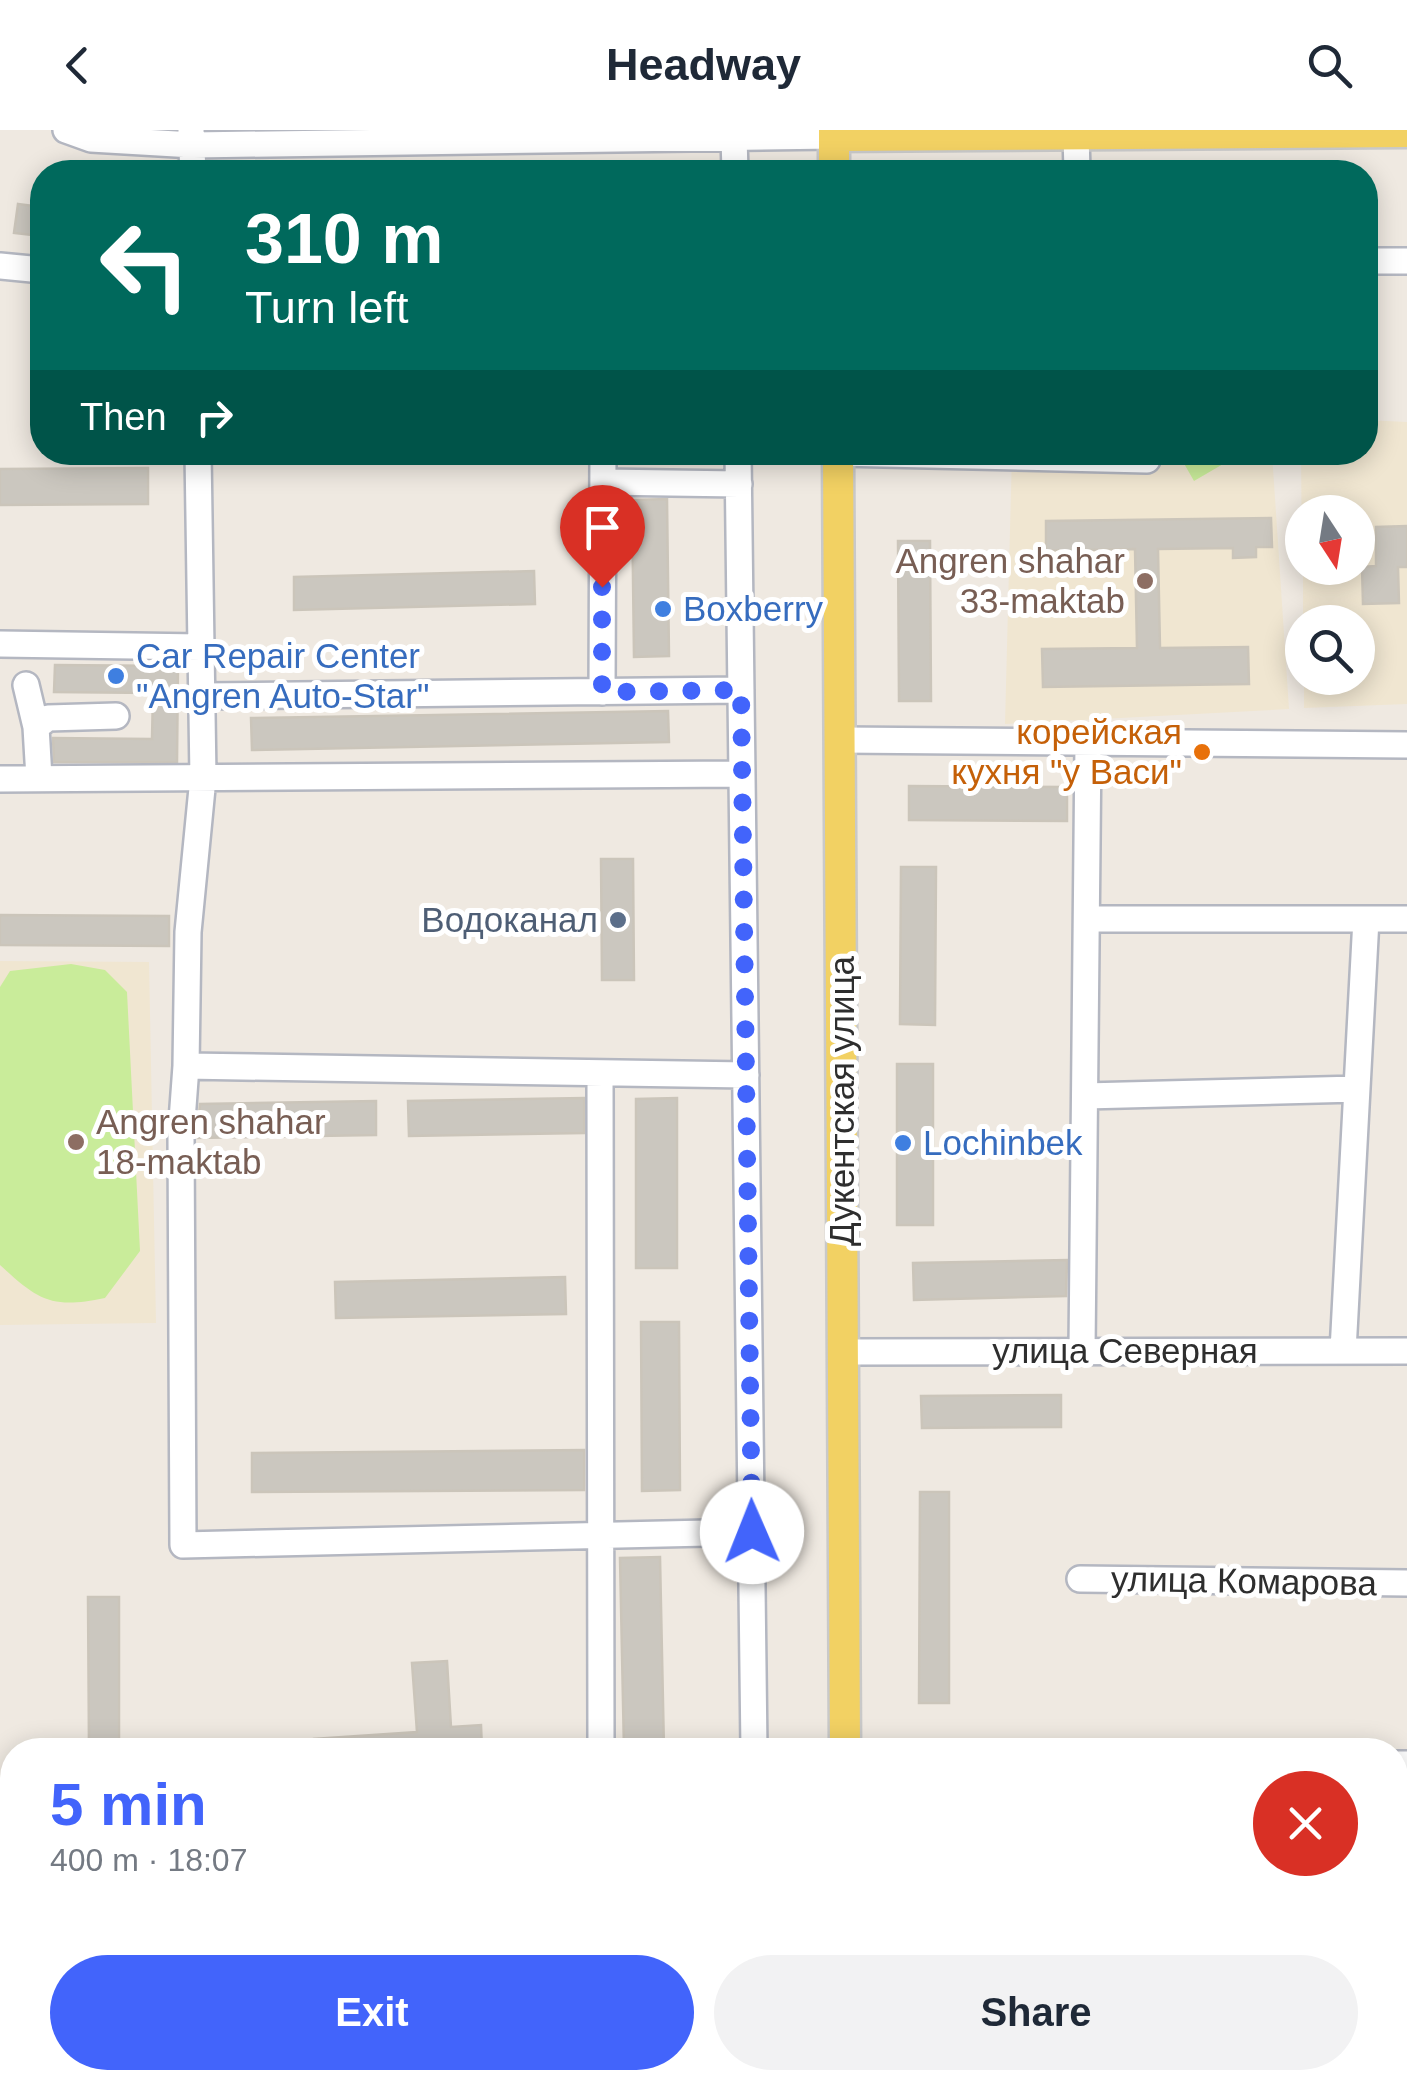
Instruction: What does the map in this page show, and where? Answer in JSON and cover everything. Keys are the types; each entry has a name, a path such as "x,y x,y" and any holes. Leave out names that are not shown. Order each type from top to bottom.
{"main road":[{"path":"834,160 834,133 1407,132"},
{"name":"Дукентская улица","path":"838,465 845,1738"}],"street":[{"path":"66,130 91,139 193,135 734,137 834,133"},
{"path":"1076,134 1077,160"},
{"path":"193,135 194,160"},
{"path":"734,137 734,160"},
{"path":"1378,261 1407,261"},
{"path":"0,266 30,269"},
{"path":"198,465 203,778 188,932 181,1134 183,1545 752,1532"},
{"path":"602,692 603,465"},
{"path":"738,465 754,1738"},
{"path":"603,482 739,484"},
{"path":"0,644 201,647"},
{"path":"26,685 36,728 40,778"},
{"path":"202,696 741,690"},
{"path":"36,728 48,718 116,716"},
{"path":"842,740 1407,745"},
{"path":"1082,1350 1088,742"},
{"path":"0,779 742,774"},
{"path":"1086,919 1407,919"},
{"path":"1343,1351 1366,919"},
{"path":"186,1066 746,1075"},
{"path":"600,1073 601,1738"},
{"path":"1085,1096 1357,1089"},
{"name":"улица Северная","path":"842,1352 1407,1351"},
{"name":"улица Комарова","path":"1080,1579 1407,1583"}],"shaded area":[{"path":"1378,421 1407,422 1407,704 1304,708 1304,695 1375,695 1375,605 1303,605 1303,585 1375,585 1375,495 1301,495 1301,465 1378,465"},
{"name":"Angren shahar 33-maktab","path":"1012,465 1273,465 1285,695 1289,709 1005,724"},
{"name":"Angren shahar 18-maktab","path":"0,961 149,962 156,1323 0,1325"}],"green space":[{"path":"1185,465 1221,465 1194,481"},
{"name":"Angren shahar 18-maktab","path":"71,964 105,970 127,992 140,1251 105,1298 72,1303 36,1294 0,1265 0,987 10,971"}],"building":[{"path":"18,204 30,206 30,235 14,233"},
{"path":"148,468 148,504 0,505 0,469"},
{"path":"667,499 669,656 634,657 632,500"},
{"path":"1271,518 1272,547 1256,547 1256,557 1233,558 1233,548 1158,549 1160,648 1248,647 1249,684 1043,687 1042,649 1137,648 1135,549 1083,550 1083,558 1060,559 1060,550 1046,551 1046,521"},
{"path":"1407,526 1407,567 1398,567 1399,603 1363,604 1362,585 1375,585 1376,527"},
{"path":"898,541 930,541 931,701 899,701"},
{"path":"534,571 535,604 294,610 294,577"},
{"path":"55,665 178,666 177,762 54,762 53,738 152,739 153,693 54,692"},
{"path":"668,711 669,742 252,750 251,718"},
{"path":"909,786 1067,787 1067,821 909,820"},
{"path":"601,859 633,859 634,980 602,980"},
{"path":"901,867 936,867 935,1025 900,1024"},
{"path":"0,915 169,916 169,946 0,945"},
{"path":"897,1064 933,1064 933,1225 897,1225"},
{"path":"584,1098 584,1133 409,1136 408,1101"},
{"path":"677,1098 677,1268 636,1268 636,1099"},
{"path":"376,1101 376,1135 197,1138 200,1104"},
{"path":"1067,1260 1066,1296 914,1300 913,1263"},
{"path":"565,1277 566,1314 336,1318 335,1282"},
{"path":"641,1322 679,1322 680,1490 642,1491"},
{"path":"1061,1395 1061,1427 922,1428 921,1396"},
{"path":"584,1450 584,1490 252,1492 252,1453"},
{"path":"920,1492 949,1492 949,1703 919,1703"},
{"path":"660,1557 664,1738 624,1738 620,1558"},
{"path":"88,1597 119,1597 119,1738 89,1738"},
{"path":"447,1661 451,1727 481,1725 482,1738 329,1738 417,1732 412,1663"}],"place":[{"name":"Angren shahar 33-maktab","path":"1145,581"},
{"name":"Boxberry","path":"663,609"},
{"name":"Car Repair Center \"Angren Auto-Star\"","path":"116,676"},
{"name":"корейская кухня \"у Васи\"","path":"1202,752"},
{"name":"Водоканал","path":"618,920"},
{"name":"Angren shahar 18-maktab","path":"76,1142"},
{"name":"Lochinbek","path":"903,1143"}],"route":[{"path":"602,587 602,692 741,690 752,1532"}]}
